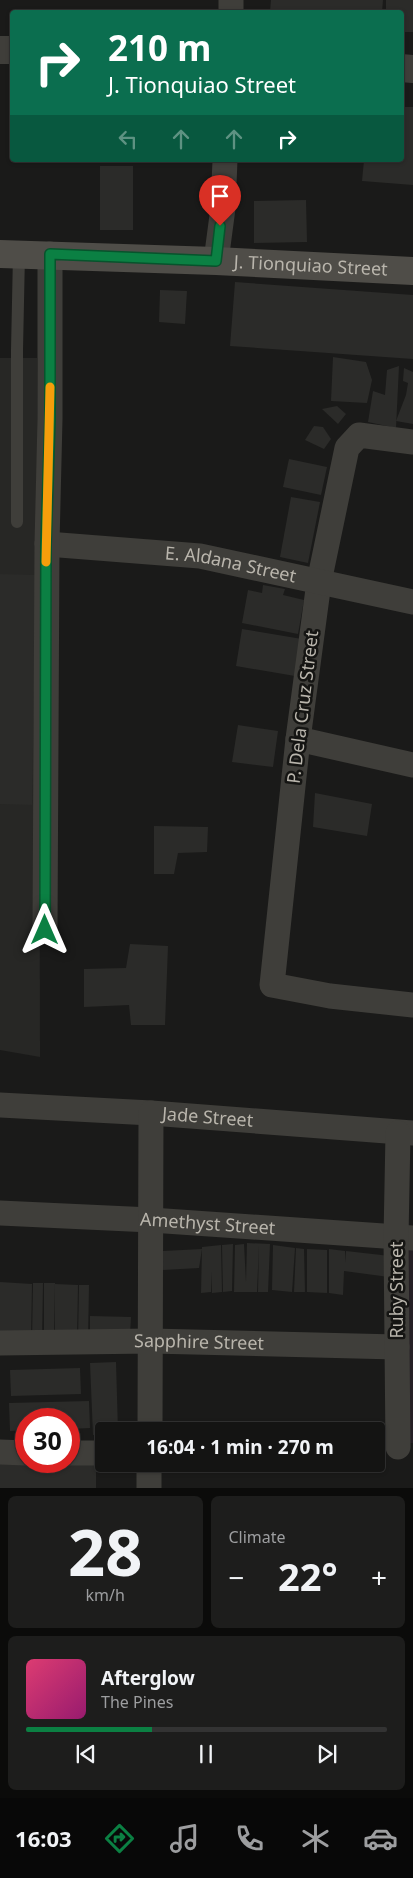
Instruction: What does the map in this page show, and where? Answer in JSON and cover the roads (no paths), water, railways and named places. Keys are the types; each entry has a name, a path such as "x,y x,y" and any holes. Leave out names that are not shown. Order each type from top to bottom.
{"main road":[{"name":"J. Tionquiao Street","path":"10,254 216,261 413,271"}],"street":[{"path":"216,261 223,208 224,162"},
{"path":"45,930 46,544 50,419 50,254"},
{"name":"P. Dela Cruz Street","path":"413,442 359,435 347,448 319,582 298,739 272,985 330,996 413,1005"},
{"name":"E. Aldana Street","path":"46,544 200,556 413,602"},
{"path":"298,739 413,765"},
{"name":"Jade Street","path":"0,1105 151,1113 405,1133"},
{"path":"150,1422 151,1113"},
{"name":"Ruby Street","path":"396,1447 397,1347 405,1238 405,1133"},
{"name":"Amethyst Street","path":"0,1213 151,1220 405,1238"},
{"name":"Sapphire Street","path":"0,1343 151,1341 397,1347"},
{"path":"0,1452 15,1452"},
{"path":"80,1453 95,1453"},
{"path":"149,1472 149,1488"}],"lane":[{"path":"10,254 17,350 17,522"}]}
